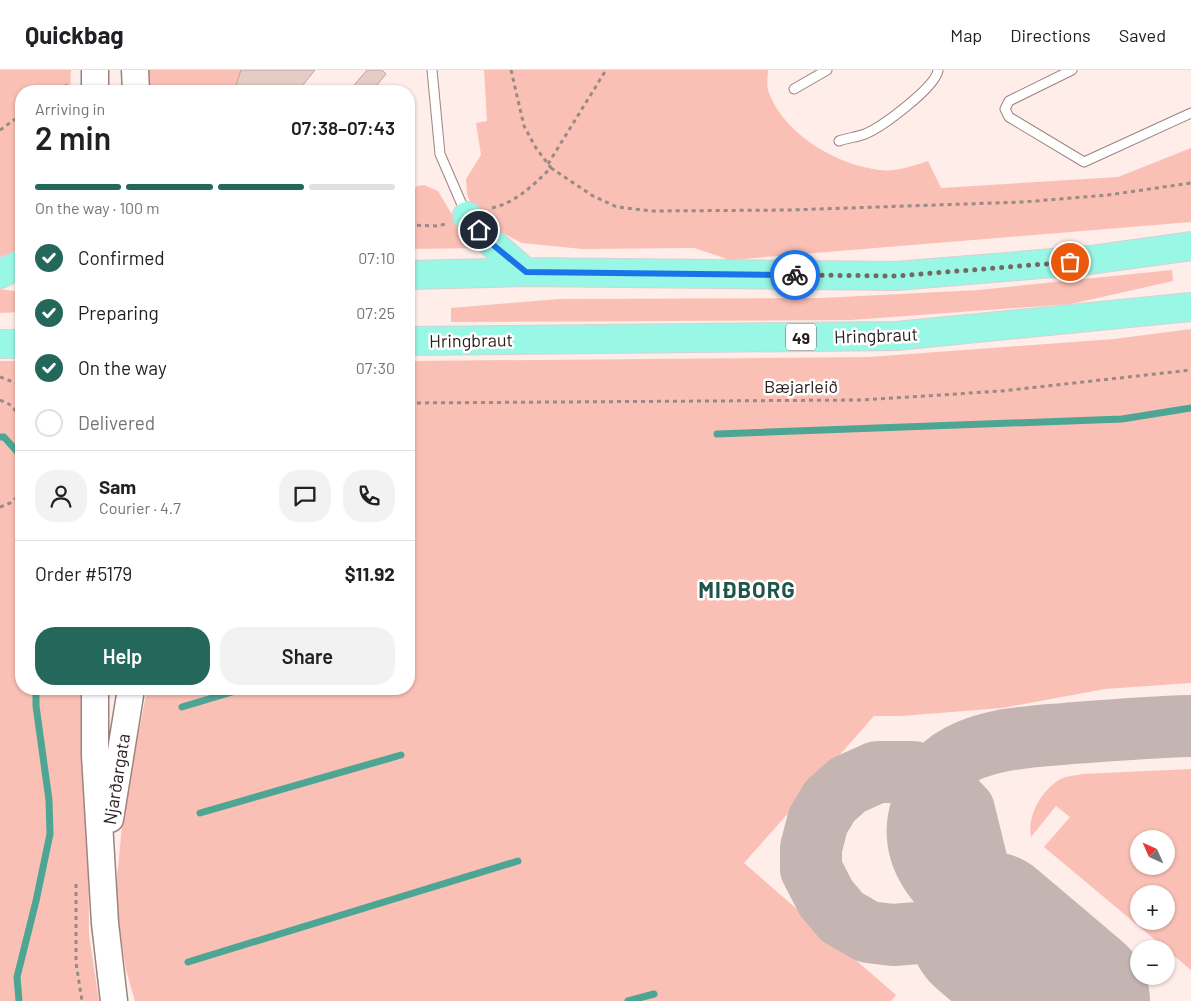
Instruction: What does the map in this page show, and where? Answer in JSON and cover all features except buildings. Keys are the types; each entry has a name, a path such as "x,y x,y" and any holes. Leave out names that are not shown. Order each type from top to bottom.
{"main road":[{"path":"95,70 95,85"},
{"path":"135,70 136,85"},
{"path":"468,216 492,244 526,272"},
{"path":"415,275 526,272 896,276 1090,260 1191,246"},
{"path":"0,274 15,267"},
{"path":"0,281 15,282"},
{"name":"Hringbraut","path":"415,341 896,336 1191,306"},
{"path":"0,344 15,344"},
{"name":"Njarðargata","path":"95,695 95,755 105,923 114,1001"},
{"name":"Njarðargata","path":"102,869 130,695"}],"lane":[{"path":"432,70 440,154 468,216"},
{"path":"794,89 827,70"},
{"path":"839,141 865,134 888,122 926,88 937,75 938,70"},
{"path":"1072,70 1009,101 1005,109 1009,117 1084,162 1191,113"}],"path":[{"path":"511,70 524,126 536,148 551,168 593,196 617,207 652,211 790,210 1023,202 1108,195 1191,183"},
{"path":"548,164 606,70"},
{"path":"0,129 15,118"},
{"path":"415,225 438,226 508,204 520,196 551,168"},
{"name":"Bæjarleið","path":"415,403 861,400 1002,392 1191,370"},
{"path":"0,377 15,383"},
{"path":"0,400 9,404 15,410"},
{"path":"0,508 15,499"}],"shaded area":[{"path":"0,70 71,70 70,85 15,85 15,252 0,257"},
{"path":"145,70 241,70 236,85 146,85"},
{"path":"484,70 768,70 768,90 777,108 800,135 814,145 830,155 847,162 880,170 910,167 928,161 941,188 1118,177 1191,148 1191,222 730,260 694,248 582,249 522,243 487,225 473,209 467,194 466,179 481,155 476,123 487,121"},
{"path":"424,185 438,191 451,213 481,248 415,249 415,188 417,186"},
{"path":"1172,270 1173,281 1071,304 851,320 451,322 451,308 559,299 822,298 978,290"},
{"path":"0,289 15,291 15,312 0,313"},
{"path":"1191,329 1191,683 1105,689 1002,708 901,716 874,716 744,863 896,995 891,1001 135,1001 126,970 115,898 123,816 146,695 415,695 415,361 869,357 1114,339"},
{"path":"0,361 15,361 15,695 87,695 89,935 99,1001 0,1001"},
{"path":"1191,769 1191,970 1175,957 1175,940 1155,940 1143,930 1175,930 1175,885 1130,885 1130,919 1044,847 1070,817 1056,806 1031,837 1030,829 1033,813 1041,797 1052,785 1067,777 1082,774"}],"waterway":[{"path":"717,434 1122,419 1191,408"},
{"path":"0,437 4,437 15,449"},
{"path":"19,1001 17,977 50,834 49,800 36,695"},
{"path":"182,707 222,695"},
{"path":"200,813 401,755"},
{"path":"188,962 518,861"},
{"path":"628,1001 654,994"}],"taxiway":[{"path":"987,929 934,878 925,863 919,847 918,829 923,802 931,782 944,766 963,753 978,747 1009,740 1103,731 1191,726"},
{"path":"1035,968 1001,952 960,939 930,932 893,935 868,932 842,917 826,898 811,869 811,848 818,821 830,801 848,785 877,772 913,772 941,786 964,810 985,896 1009,940 1035,968 1040,974"}],"runway":[{"path":"987,929 1072,1001"}],"way so far":[{"path":"795,275 896,276 1070,262"}],"district":[{"name":"MIÐBORG","path":"747,589"}],"route":[{"path":"479,230 492,244 526,272 795,275"}]}
